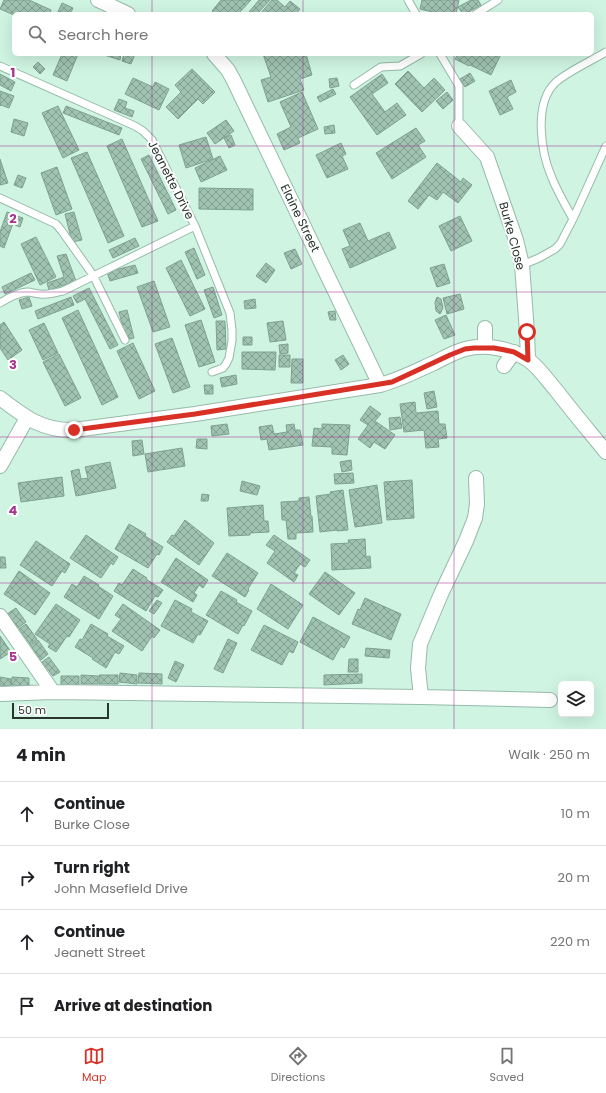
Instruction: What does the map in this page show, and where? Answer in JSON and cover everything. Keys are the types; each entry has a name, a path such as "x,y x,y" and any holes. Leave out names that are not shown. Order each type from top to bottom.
{"street":[{"path":"98,0 124,12"},
{"name":"Elaine Street","path":"216,56 228,70 234,81 380,384"},
{"name":"Burke Close","path":"459,126 487,157 509,217 522,265 528,360"},
{"path":"484,328 486,347"},
{"path":"0,398 27,418 45,427 60,430 74,430 195,414 392,382 459,351 486,347 514,352 528,360 550,384 606,452"},
{"path":"504,366 514,352"},
{"path":"0,466 27,418"},
{"path":"421,697 418,668 420,644 475,518 478,504 476,478"},
{"path":"0,616 53,692"},
{"path":"0,694 53,692 550,700"}],"lane":[{"path":"408,0 415,12"},
{"path":"479,12 498,0"},
{"path":"573,219 551,177 544,153 542,132 543,106 547,95 556,82 570,72 606,52"},
{"path":"354,85 381,67 400,66 418,56"},
{"path":"441,56 459,86 459,126"},
{"name":"Jeanette Drive","path":"0,66 135,126 143,131 152,140 195,226 230,313 232,323 232,341 226,364 223,368 212,372"},
{"path":"522,265 539,258 555,249 560,244 606,146"},
{"path":"0,198 56,224 93,275 125,340"},
{"path":"0,303 8,298 22,293 56,293 195,226"}],"building":[{"path":"4,0 29,0 51,10 50,12 12,12 12,14 0,9"},
{"path":"221,0 251,0 240,12 212,11"},
{"path":"259,0 270,0 259,12 249,12"},
{"path":"272,0 277,0 285,7 290,1 300,9 298,12 262,12"},
{"path":"422,0 459,0 456,12 433,12 420,9"},
{"path":"471,0 478,0 481,5 469,12 462,12 458,7"},
{"path":"62,3 73,8 71,12 58,12"},
{"path":"61,56 77,56 67,81 53,75"},
{"path":"107,56 121,56 120,60"},
{"path":"123,56 134,56 131,64 122,61"},
{"path":"264,56 307,56 312,75 300,79 304,90 268,102 261,80 271,77"},
{"path":"457,56 500,56 491,75 455,59"},
{"path":"38,62 45,69 40,74 33,67"},
{"path":"192,69 215,92 203,104 198,99 178,119 166,107 181,92 175,85"},
{"path":"408,71 424,88 434,78 445,90 422,112 395,84"},
{"path":"470,73 475,81 465,87 460,79"},
{"path":"0,74 15,82 11,91 0,85"},
{"path":"382,74 388,83 372,94 385,112 397,103 406,115 377,135 350,97"},
{"path":"133,78 153,87 155,82 169,89 159,110 125,94"},
{"path":"337,78 339,86 330,88 329,79"},
{"path":"511,80 516,92 507,97 513,109 500,115 489,91"},
{"path":"333,89 336,94 320,102 317,97"},
{"path":"0,91 14,96 9,108 0,106"},
{"path":"302,92 318,129 298,138 300,143 284,150 277,134 291,127 280,102"},
{"path":"447,92 453,100 443,109 436,101"},
{"path":"119,99 127,102 125,108 134,111 132,117 114,110"},
{"path":"58,106 79,150 63,158 42,113"},
{"path":"66,106 122,128 119,135 63,113"},
{"path":"14,119 28,123 24,136 11,132"},
{"path":"226,120 234,131 215,144 207,133"},
{"path":"334,125 335,133 325,134 324,127"},
{"path":"416,128 425,141 418,145 426,157 392,179 376,153"},
{"path":"231,135 235,145 229,148 224,138"},
{"path":"206,137 213,159 186,168 179,145"},
{"path":"122,139 158,221 142,227 107,146"},
{"path":"341,143 346,154 342,156 348,169 327,178 316,155"},
{"path":"87,152 124,236 108,243 71,158"},
{"path":"149,155 176,210 168,214 141,159"},
{"path":"220,156 227,170 201,182 195,168"},
{"path":"0,159 8,183 0,185"},
{"path":"437,163 461,182 463,178 472,185 458,203 443,192 437,200 429,195 418,209 408,201"},
{"path":"57,167 72,209 56,215 41,173"},
{"path":"18,175 26,178 22,188 14,185"},
{"path":"199,188 253,189 253,210 199,209"},
{"path":"7,212 16,215 4,248 0,246 0,232"},
{"path":"74,212 82,240 72,242 65,214"},
{"path":"17,216 23,218 20,227 15,225"},
{"path":"460,216 472,241 451,251 439,226"},
{"path":"360,223 368,241 389,232 396,248 350,268 342,249 350,246 343,230"},
{"path":"36,237 56,277 40,285 21,244"},
{"path":"135,238 139,246 113,258 109,250"},
{"path":"194,248 205,275 197,279 185,252"},
{"path":"295,249 302,264 291,269 284,253"},
{"path":"66,254 76,281 49,290 47,283 64,277 57,256"},
{"path":"181,260 205,309 190,316 166,268"},
{"path":"266,263 275,270 266,283 256,276"},
{"path":"444,264 450,283 437,287 430,268"},
{"path":"135,265 138,273 110,281 107,272"},
{"path":"31,273 35,280 5,294 2,287"},
{"path":"154,281 170,327 153,332 137,287"},
{"path":"213,287 222,315 214,318 204,290"},
{"path":"89,288 118,345 110,349 85,299 77,303 73,296"},
{"path":"460,294 464,309 447,314 443,298"},
{"path":"29,297 32,306 22,309 19,300"},
{"path":"71,297 74,305 38,319 35,311"},
{"path":"437,297 441,299 443,308 440,314 436,311 435,302"},
{"path":"255,299 256,308 245,309 244,301"},
{"path":"78,310 118,397 102,405 62,318"},
{"path":"127,310 134,338 126,340 119,312"},
{"path":"335,311 336,320 330,320 328,312"},
{"path":"446,315 455,335 444,339 435,320"},
{"path":"201,320 215,362 199,367 185,325"},
{"path":"216,321 225,321 226,349 217,350"},
{"path":"283,321 286,340 270,342 267,323"},
{"path":"4,322 22,350 8,360 0,348 0,325"},
{"path":"44,323 58,353 43,360 29,330"},
{"path":"243,337 252,337 252,345 243,345"},
{"path":"172,338 190,387 173,393 155,344"},
{"path":"133,343 155,391 139,399 117,351"},
{"path":"288,344 288,353 280,354 279,345"},
{"path":"242,352 276,352 275,370 242,369"},
{"path":"59,354 81,398 65,406 43,362"},
{"path":"279,355 290,355 290,367 279,367"},
{"path":"343,355 349,364 341,370 335,360"},
{"path":"292,359 303,359 303,383 291,383"},
{"path":"236,375 237,384 222,387 220,378"},
{"path":"204,385 213,385 213,394 205,394"},
{"path":"434,391 437,407 427,409 424,393"},
{"path":"415,402 416,413 438,411 439,424 445,424 447,438 438,439 439,447 426,448 424,430 404,432 400,404"},
{"path":"370,406 381,414 375,421 395,435 385,449 374,442 370,448 358,439 368,425 360,420"},
{"path":"400,417 402,428 390,430 389,418"},
{"path":"227,424 229,434 212,436 211,426"},
{"path":"294,424 295,430 300,430 303,445 269,450 267,439 261,440 259,427 272,425 274,434 287,432 286,425"},
{"path":"322,424 350,425 347,455 332,454 332,447 312,446 314,428 322,429"},
{"path":"197,439 207,439 207,449 196,448"},
{"path":"142,440 144,454 133,456 132,441"},
{"path":"182,448 185,466 148,472 145,454"},
{"path":"351,460 352,470 342,472 340,462"},
{"path":"110,462 116,488 76,496 71,471 79,469 81,479 88,478 85,467"},
{"path":"353,473 354,483 335,484 334,474"},
{"path":"62,477 64,496 21,502 18,483"},
{"path":"412,480 414,518 387,520 384,482"},
{"path":"242,481 260,486 257,495 240,491"},
{"path":"377,485 382,523 355,527 349,490"},
{"path":"343,490 348,530 320,532 316,496 331,494 330,492"},
{"path":"202,494 209,495 208,501 201,501"},
{"path":"309,497 313,532 296,533 296,539 288,539 286,520 282,520 281,502 299,501 299,498"},
{"path":"263,505 264,521 268,521 269,532 229,536 227,508"},
{"path":"185,520 214,543 199,565 167,542 172,535 174,536"},
{"path":"129,524 146,534 145,536 163,547 159,555 157,554 148,568 115,549"},
{"path":"86,535 118,557 113,565 111,563 101,578 70,558"},
{"path":"274,535 310,560 305,567 300,564 294,573 298,575 294,582 267,563 275,551 266,545"},
{"path":"365,539 366,557 370,556 371,568 332,570 331,544 349,543 348,540"},
{"path":"36,541 70,564 65,573 62,571 52,586 20,565"},
{"path":"227,553 258,573 245,597 212,576"},
{"path":"0,557 5,557 6,568 0,568"},
{"path":"176,558 208,580 203,588 199,585 194,593 197,595 193,602 161,582"},
{"path":"133,569 163,590 158,597 155,596 146,611 114,591 119,583 122,585"},
{"path":"19,571 50,593 35,615 4,594"},
{"path":"325,572 355,593 339,615 309,594"},
{"path":"84,576 113,596 99,619 64,597 72,584 77,587"},
{"path":"271,584 303,605 288,629 257,609"},
{"path":"221,591 252,611 238,634 206,615"},
{"path":"365,598 401,614 391,640 352,624 358,609 360,610"},
{"path":"157,600 162,603 154,614 149,611"},
{"path":"175,600 192,609 191,612 208,621 200,635 198,634 193,643 161,626"},
{"path":"56,604 80,620 69,637 67,636 56,652 48,647 50,644 35,634"},
{"path":"123,604 160,630 154,638 152,636 142,651 112,631 121,619 115,615"},
{"path":"16,608 26,622 18,628 7,614"},
{"path":"313,617 350,637 344,648 341,646 333,660 300,642"},
{"path":"26,624 37,639 30,644 19,629"},
{"path":"91,624 124,646 119,654 115,652 106,668 75,647 80,639 82,640"},
{"path":"264,625 298,642 293,653 289,651 282,665 251,650"},
{"path":"0,636 11,652 0,659"},
{"path":"228,639 237,643 223,673 214,669"},
{"path":"38,640 48,654 41,660 30,645"},
{"path":"366,648 390,650 389,658 365,656"},
{"path":"49,657 60,672 53,676 42,662"},
{"path":"349,659 358,659 358,672 348,672"},
{"path":"175,661 184,665 176,682 168,678"},
{"path":"120,673 137,675 137,684 119,682"},
{"path":"139,673 162,674 162,684 138,683"},
{"path":"362,674 362,683 324,685 324,675"},
{"path":"81,675 98,676 98,684 81,684"},
{"path":"99,675 118,675 118,684 99,684"},
{"path":"61,676 79,676 79,685 61,685"},
{"path":"0,677 11,679 10,686 0,685"},
{"path":"12,677 29,678 29,686 11,685"}],"route":[{"path":"74,430 195,414 392,382 465,349 486,347 494,348 514,352 528,360 527,332"}]}
